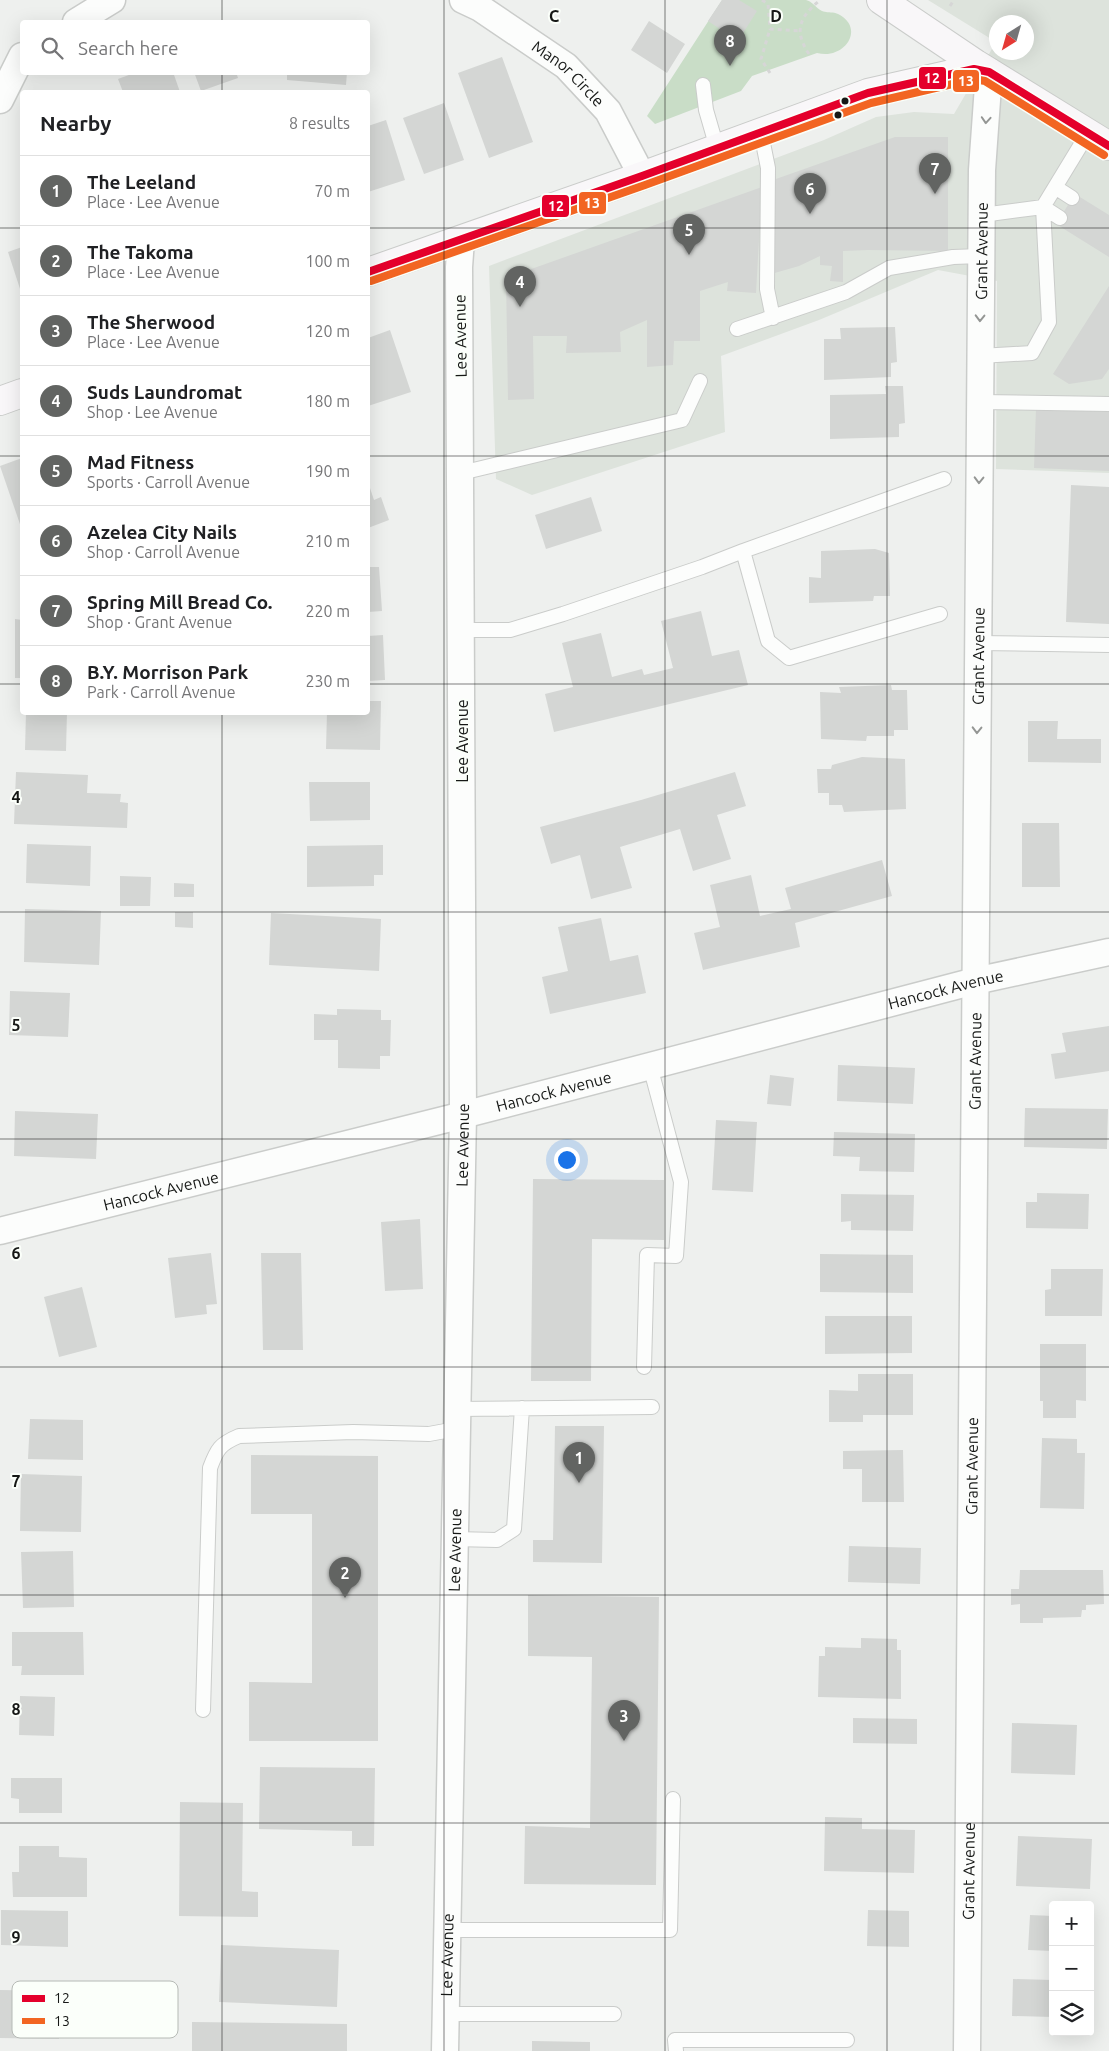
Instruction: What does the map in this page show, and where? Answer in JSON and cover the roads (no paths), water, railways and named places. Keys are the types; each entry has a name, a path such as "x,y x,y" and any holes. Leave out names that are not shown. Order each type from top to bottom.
{"main road":[{"path":"881,0 989,72 1099,140"},
{"path":"370,271 868,94 974,69 989,72"},
{"path":"0,401 20,394"}],"street":[{"path":"79,20 112,0"},
{"name":"Manor Circle","path":"463,0 480,8 566,66 608,111 642,176"},
{"path":"0,100 14,57"},
{"name":"Grant Avenue","path":"968,2051 981,256 982,170 989,72"},
{"name":"Lee Avenue","path":"444,2051 463,1115 459,267 461,240"},
{"name":"Hancock Avenue","path":"0,1231 463,1115 975,981 1109,952"}],"lane":[{"path":"703,85 706,110 718,148"},
{"path":"761,133 768,168 767,289 773,318"},
{"path":"980,356 1032,353 1049,322 1043,207 1055,187 1099,140"},
{"path":"1055,187 1072,198"},
{"path":"982,214 1043,207 1060,218"},
{"path":"737,329 846,292 889,268 953,257 981,256"},
{"path":"461,473 682,420 700,381"},
{"path":"980,402 1109,404"},
{"path":"461,630 510,630 702,568 742,551 944,479"},
{"path":"742,551 768,641 788,658 940,614"},
{"path":"978,643 1109,645"},
{"path":"644,1367 647,1255 676,1256 681,1182 650,1066"},
{"path":"454,1539 497,1540 514,1529 522,1408"},
{"path":"203,1710 210,1468 217,1450 227,1441 239,1436 353,1432 428,1434 456,1419 522,1408 652,1408"},
{"path":"447,1930 670,1930 673,1799"},
{"path":"445,2014 614,2014"},
{"path":"676,2051 675,2040 847,2040"}],"place":[{"name":"B.Y. Morrison Park","path":"730,66"},
{"name":"Spring Mill Bread Co.","path":"935,194"},
{"name":"Azelea City Nails","path":"810,214"},
{"name":"Mad Fitness","path":"689,255"},
{"name":"Suds Laundromat","path":"520,307"},
{"name":"The Leeland","path":"579,1483"},
{"name":"The Takoma","path":"345,1598"},
{"name":"The Sherwood","path":"624,1741"}]}
